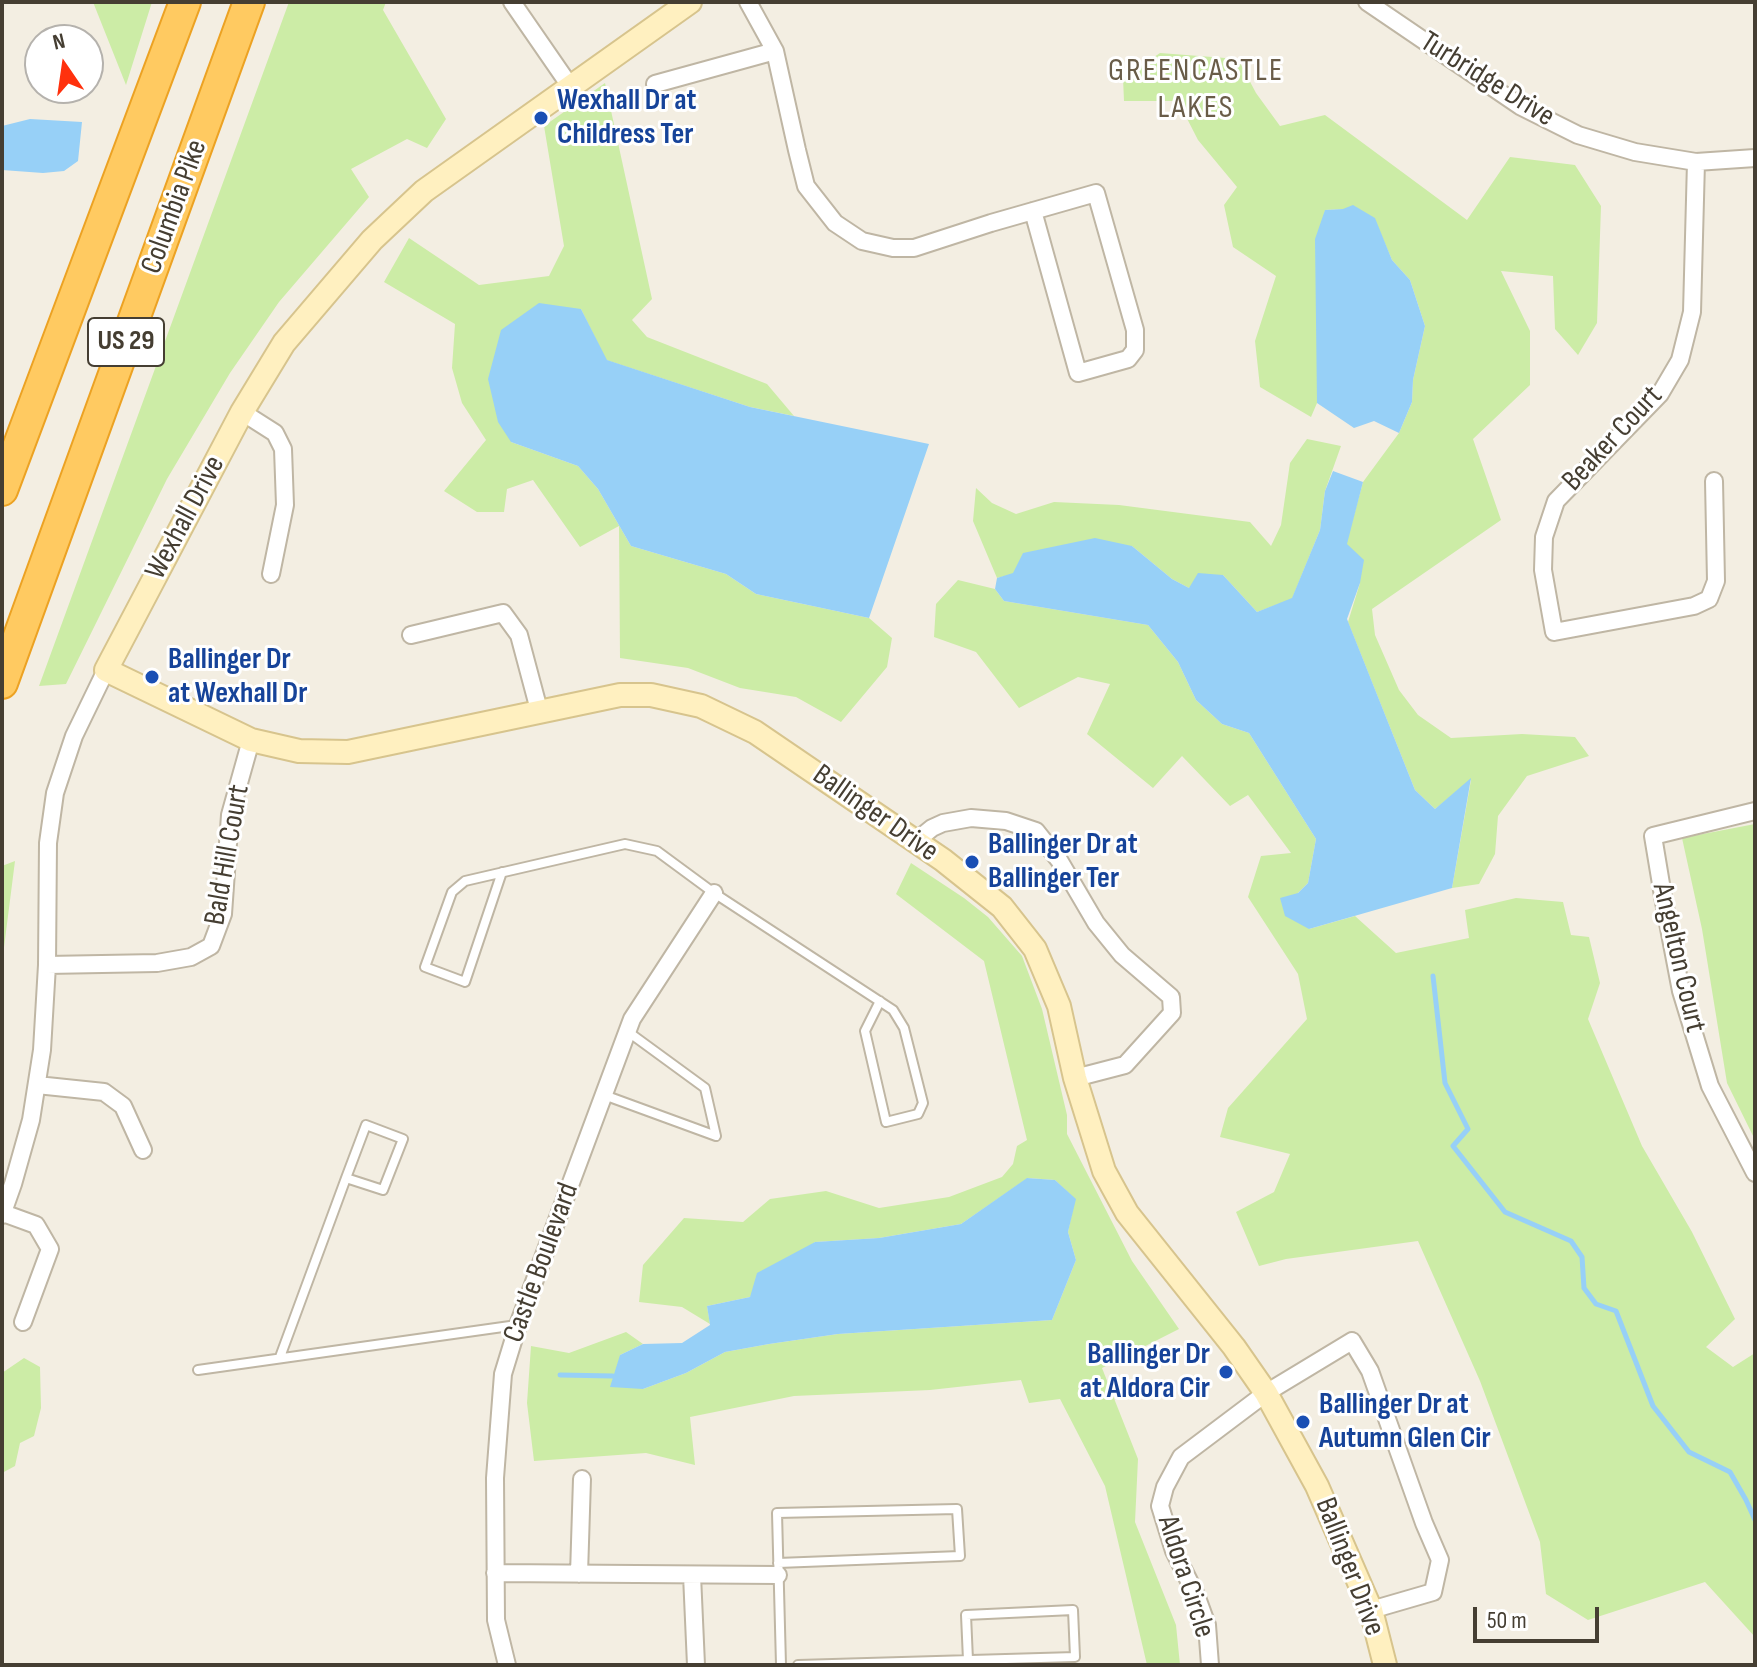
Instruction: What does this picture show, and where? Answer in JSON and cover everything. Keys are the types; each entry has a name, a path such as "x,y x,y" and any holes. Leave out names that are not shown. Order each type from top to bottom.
{"highway":[{"name":"Columbia Pike","path":"2,490 185,2"},
{"name":"Columbia Pike","path":"2,683 249,2"}],"street":[{"path":"512,2 570,86"},
{"name":"Wexhall Drive","path":"2,1214 31,1120 42,1050 47,965 48,843 55,793 74,736 106,670 242,412 284,343 372,240 424,191 690,2"},
{"path":"748,2 775,51 806,186 835,223 862,241 893,248 914,248 1033,211 1096,193 1135,330 1135,350 1128,359 1078,373 1033,211"},
{"name":"Turbridge Drive","path":"1367,2 1388,8 1520,106 1578,135 1635,152 1696,162 1755,158"},
{"path":"655,84 775,51"},
{"name":"Beaker Court","path":"1696,162 1692,312 1680,360 1660,394 1556,501 1544,537 1543,570 1554,632 1694,606 1709,599 1716,581 1714,481"},
{"path":"242,412 275,433 283,449 285,505 271,574"},
{"path":"411,635 503,613 519,635 539,710"},
{"name":"Ballinger Drive","path":"106,670 251,740 299,751 348,752 620,695 651,695 701,706 755,732 943,860 1002,907 1035,949 1059,1006 1075,1078 1104,1171 1127,1213 1234,1347 1266,1393 1317,1486 1371,1610 1385,1665"},
{"name":"Bald Hill Court","path":"47,965 157,963 191,957 211,946 223,914 230,815 251,740"},
{"name":"Angelton Court","path":"1755,811 1653,836 1681,991 1710,1086 1755,1173"},
{"path":"916,841 943,823 971,818 1006,821 1036,831 1059,860 1096,923 1122,955 1171,997 1172,1013 1125,1065 1075,1078"},
{"name":"Castle Boulevard","path":"507,1665 496,1620 495,1573 495,1478 503,1374 518,1325 632,1019 714,893"},
{"path":"37,1085 104,1092 123,1106 143,1150"},
{"path":"2,1214 36,1225 50,1249 23,1322"},
{"name":"Aldora Circle","path":"1210,1665 1207,1625 1174,1551 1160,1506 1165,1487 1181,1457 1266,1393 1352,1341 1370,1371 1440,1560 1433,1592 1371,1610"},
{"path":"579,1574 582,1479"},
{"path":"495,1573 692,1575 778,1569"},
{"path":"692,1575 696,1665"}],"lane":[{"path":"502,872 465,982 425,967 452,892 465,881 502,872 625,844 657,851 714,893 880,1001 893,1010 904,1028 923,1103 918,1114 886,1122 865,1031 880,1001"},
{"path":"604,1095 716,1136 705,1088 627,1031"},
{"path":"280,1357 346,1178 366,1125 403,1139 383,1190 346,1178"},
{"path":"198,1370 518,1325"},
{"path":"778,1569 960,1556 957,1509 777,1513 778,1569 781,1665"},
{"path":"798,1665 1075,1657 1073,1610 966,1615 968,1660"}],"green space":[{"path":"93,2 152,2 126,85 104,24"},
{"path":"289,2 386,2 383,10 446,119 427,148 407,139 351,169 369,197 279,302 230,373 167,479 66,684 39,686"},
{"path":"1160,53 1238,59 1256,93 1280,126 1325,115 1467,220 1510,157 1575,165 1601,206 1597,323 1578,355 1555,329 1553,276 1501,271 1530,331 1530,385 1473,439 1501,520 1372,609 1375,635 1399,690 1418,715 1451,738 1522,734 1575,737 1589,756 1527,776 1498,816 1495,854 1479,884 1452,888 1471,780 1435,809 1415,790 1348,622 1360,583 1346,544 1363,482 1399,433 1412,402 1413,380 1425,326 1410,280 1392,260 1374,218 1343,209 1325,210 1317,403 1311,417 1260,387 1255,341 1276,276 1233,247 1224,205 1237,187 1198,140 1178,101 1124,101 1123,78"},
{"path":"605,83 652,299 632,320 647,337 767,384 794,416 750,407 606,360 581,309 511,442 578,466 598,489 631,546 726,574 756,594 869,618 892,638 887,667 841,722 796,697 740,688 688,668 620,658 619,526 580,547 533,480 507,489 504,512 477,512 444,491 486,440 462,403 452,368 455,324 384,282 409,238 479,285 549,276 564,246 544,126"},
{"path":"1307,439 1341,446 1325,491 1320,530 1292,599 1257,612 1223,575 1189,588 1172,579 1132,546 997,578 973,521 976,488 992,503 1016,514 1054,502 1119,505 1250,522 1271,546 1281,525 1290,463"},
{"path":"958,580 995,589 1004,601 1148,625 1178,662 1196,700 1222,724 1249,733 1316,839 1308,883 1298,893 1309,929 1355,916 1396,953 1469,938 1465,910 1516,898 1563,902 1571,935 1589,937 1600,983 1588,1019 1642,1146 1692,1232 1735,1319 1706,1347 1733,1367 1755,1353 1755,1637 1705,1582 1588,1620 1546,1594 1540,1542 1480,1381 1418,1241 1286,1259 1259,1266 1236,1212 1274,1192 1290,1154 1220,1137 1228,1108 1307,1019 1298,974 1248,897 1261,856 1291,853 1248,795 1230,806 1182,756 1153,788 1087,734 1110,684 1078,677 1019,708 976,652 934,637 936,604"},
{"path":"1755,824 1755,1140 1727,1083 1702,929 1682,838"},
{"path":"15,861 2,963 2,866"},
{"path":"911,863 988,917 1022,956 1042,1009 1067,1115 1067,1134 1132,1261 1179,1329 1102,1368 1138,1459 1135,1522 1176,1625 1180,1665 1147,1665 1105,1486 1060,1399 1029,1403 1021,1380 930,1390 794,1396 690,1417 695,1465 646,1453 534,1461 527,1403 531,1346 569,1353 626,1332 643,1344 620,1355 643,1389 686,1373 725,1352 769,1344 838,1334 1052,1320 1076,1260 1068,1232 1075,1199 1055,1180 1028,1178 961,1224 879,1238 815,1242 750,1297 707,1306 710,1324 682,1307 639,1302 643,1265 684,1218 743,1222 770,1199 826,1191 879,1208 949,1197 1002,1177 1013,1164 1017,1146 1027,1140 984,961 896,894"},
{"path":"24,1358 40,1367 41,1408 34,1436 20,1443 15,1466 2,1473 2,1373"}],"water":[{"path":"30,119 82,122 78,161 64,171 2,170 2,126"},
{"path":"1353,205 1375,218 1392,260 1410,280 1425,326 1413,380 1412,402 1399,433 1374,421 1354,428 1317,403 1315,239 1325,210"},
{"path":"539,303 581,309 607,360 750,407 929,444 869,618 756,594 726,574 631,546 598,489 578,466 511,442 498,422 488,379 501,330"},
{"path":"1333,471 1363,482 1347,544 1364,560 1360,583 1347,619 1415,790 1435,809 1471,778 1452,888 1309,929 1285,916 1280,898 1298,893 1308,883 1316,839 1249,733 1222,724 1196,700 1178,662 1148,625 1004,601 995,589 997,578 1013,573 1023,553 1095,538 1132,546 1172,579 1189,588 1198,573 1223,575 1257,612 1292,598 1320,530 1325,491"},
{"path":"1027,1178 1055,1180 1076,1199 1068,1232 1076,1260 1052,1320 838,1334 769,1344 725,1352 686,1373 643,1389 610,1387 620,1355 643,1344 682,1343 710,1325 707,1306 750,1297 757,1273 815,1242 879,1238 961,1224"}],"waterway":[{"path":"1433,976 1445,1083 1468,1129 1453,1146 1505,1212 1571,1241 1582,1257 1584,1288 1596,1304 1616,1311 1653,1406 1689,1452 1730,1472 1755,1520"},
{"path":"560,1375 613,1376"}],"place":[{"name":"Wexhall Dr at Childress Ter","path":"541,118"},
{"name":"Ballinger Dr at Wexhall Dr","path":"152,677"},
{"name":"Ballinger Dr at Ballinger Ter","path":"972,862"},
{"name":"Ballinger Dr at Aldora Cir","path":"1226,1372"},
{"name":"Ballinger Dr at Autumn Glen Cir","path":"1303,1422"}],"district":[{"name":"GREENCASTLE LAKES","path":"1196,90"}]}
